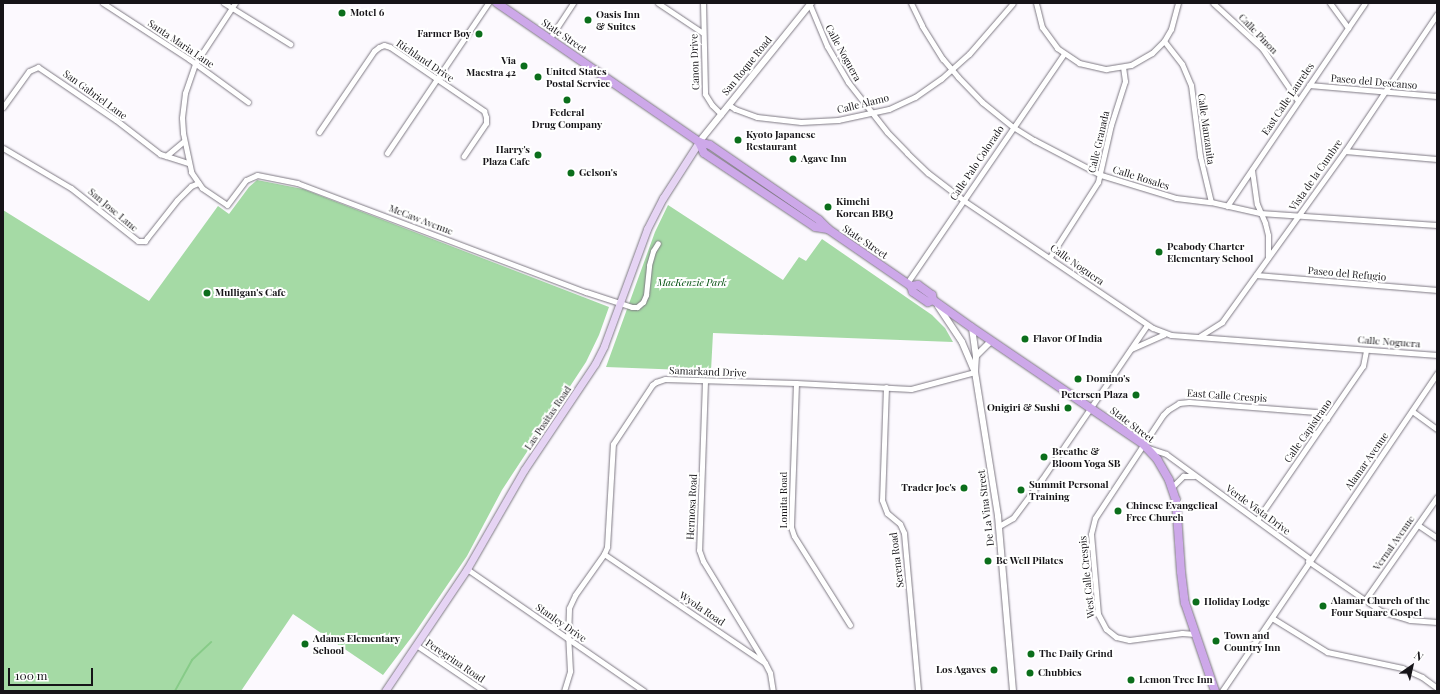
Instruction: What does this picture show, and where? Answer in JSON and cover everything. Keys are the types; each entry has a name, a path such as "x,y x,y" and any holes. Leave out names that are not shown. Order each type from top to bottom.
{"main road":[{"name":"State Street","path":"497,3 550,38 699,142 704,153 815,227 828,229 909,284 918,285 932,295 935,301 972,328 1090,407 1145,446 1160,464 1172,487 1178,513 1183,588 1195,634 1215,691"},
{"name":"Las Positas Road","path":"385,691 467,569 524,470 595,364 604,346 655,211 699,142"}],"street":[{"name":"Santa Maria Lane","path":"103,3 195,64 248,102"},
{"path":"224,3 290,44"},
{"path":"198,183 188,164 184,141 183,104 187,86 195,64 236,3"},
{"path":"387,153 488,3"},
{"path":"550,38 573,3"},
{"path":"658,3 703,33"},
{"name":"Canon Drive","path":"703,3 705,94 712,105 721,114"},
{"name":"Calle Rosales","path":"911,3 932,43 951,69 982,102 1013,127 1055,153 1101,175 1176,198 1211,202 1260,213 1299,214 1437,225"},
{"name":"Calle Alamo","path":"729,105 735,109 757,117 785,121 838,120 889,108 915,97 941,79 969,54 1013,3"},
{"path":"1036,3 1039,18 1046,35 1064,54 1079,63 1106,69 1124,67 1146,57 1164,41 1174,22 1178,3"},
{"name":"Calle Pinon","path":"1213,3 1262,48 1298,101"},
{"path":"1330,3 1348,28"},
{"name":"East Calle Laureles","path":"1227,206 1365,3"},
{"name":"San Roque Road","path":"699,142 810,4"},
{"name":"Calle Noguera","path":"810,4 818,27 837,64 871,113 907,153 928,173 963,200 1147,325 1164,334 1437,355"},
{"name":"Vista de la Cumbre","path":"1199,336 1222,322 1345,151 1437,14"},
{"name":"Calle Manzanita","path":"1164,41 1182,64 1191,84 1200,156 1211,202"},
{"name":"Richland Drive","path":"319,132 374,51 379,47 384,46 390,48 437,79 481,109 485,114 486,123 464,156"},
{"name":"Calle Palo Colorado","path":"909,284 963,200 1064,54"},
{"name":"San Gabriel Lane","path":"3,107 29,71 38,67 116,120 150,148 188,164"},
{"name":"Calle Granada","path":"1050,258 1101,175 1111,125 1125,81 1124,67"},
{"name":"Paseo del Descanso","path":"1308,85 1437,96"},
{"path":"166,156 184,141"},
{"name":"San Jose Lane","path":"3,148 71,188 138,241 145,241 177,200 191,186 198,183"},
{"path":"1345,151 1437,159"},
{"path":"1252,170 1260,213 1265,223 1268,235 1268,257"},
{"name":"McCaw Avenue","path":"198,183 227,205 246,180 256,175 297,182 619,304 637,307 643,302 648,286 649,265 653,251 658,243"},
{"name":"Paseo del Refugio","path":"1256,275 1437,290"},
{"name":"De La Vina Street","path":"935,301 962,342 975,372"},
{"path":"999,526 1009,521 1022,506 1147,325"},
{"name":"De La Vina Street","path":"972,328 976,356 975,372 999,526 1013,691"},
{"path":"1130,349 1164,334"},
{"path":"976,356 991,341"},
{"name":"Calle Capistrano","path":"1257,520 1363,366 1366,350"},
{"name":"Samarkand Drive","path":"566,690 570,670 568,638 569,608 575,595 604,554 607,547 611,450 616,438 656,382 665,379 796,383 914,389 975,372"},
{"name":"Alamar Avenue","path":"1222,691 1272,618 1309,560 1412,412 1437,373"},
{"name":"Hermosa Road","path":"705,381 699,550 703,561 764,663"},
{"name":"Lomita Road","path":"796,383 791,528 794,536 850,625"},
{"name":"Serena Road","path":"886,387 882,500 885,510 900,524 904,533 918,691"},
{"name":"East Calle Crespis","path":"1145,446 1168,410 1184,402 1316,412 1327,419"},
{"path":"1412,412 1437,429"},
{"name":"Verde Vista Drive","path":"1145,446 1166,454 1309,560 1381,611 1398,618 1437,622"},
{"name":"West Calle Crespis","path":"1145,446 1093,524 1091,534 1098,614 1110,634 1123,639 1129,640 1180,633 1195,634"},
{"path":"1172,487 1183,476 1195,476"},
{"name":"Vernal Avenue","path":"1365,600 1437,497"},
{"path":"1418,525 1437,538"},
{"name":"Wyola Road","path":"604,554 764,663"},
{"name":"Stanley Drive","path":"467,569 644,691"},
{"path":"1272,618 1327,652 1402,668 1422,677 1437,688"},
{"name":"Peregrina Road","path":"416,645 484,691"},
{"path":"764,663 770,673 773,691"}],"green space":[{"path":"257,180 303,189 609,307 599,335 586,362 502,490 467,556 414,634 383,675 293,614 241,691 3,691 3,210 149,301 218,206 229,214 249,187"},
{"name":"MacKenzie Park","path":"668,205 783,280 799,257 806,261 822,239 932,315 945,328 953,342 713,333 711,371 606,367 655,232"}],"waterway":[{"path":"175,691 192,660 211,642"}],"place":[{"name":"Motel 6","path":"342,13"},
{"name":"Oasis Inn & Suites","path":"588,20"},
{"name":"Farmer Boy","path":"479,34"},
{"name":"Via Maestra 42","path":"524,66"},
{"name":"United States Postal Service","path":"538,77"},
{"name":"Federal Drug Company","path":"567,100"},
{"name":"Kyoto Japanese Restaurant","path":"738,140"},
{"name":"Harry's Plaza Cafe","path":"538,155"},
{"name":"Agave Inn","path":"793,159"},
{"name":"Gelson's","path":"571,173"},
{"name":"Kimchi Korean BBQ","path":"828,207"},
{"name":"Peabody Charter Elementary School","path":"1159,252"},
{"name":"Mulligan's Cafe","path":"207,293"},
{"name":"Flavor Of India","path":"1025,339"},
{"name":"Domino's","path":"1078,379"},
{"name":"Petersen Plaza","path":"1136,395"},
{"name":"Onigiri & Sushi","path":"1068,408"},
{"name":"Breathe & Bloom Yoga SB","path":"1044,457"},
{"name":"Trader Joe's","path":"964,488"},
{"name":"Summit Personal Training","path":"1021,490"},
{"name":"Chinese Evangelical Free Church","path":"1118,511"},
{"name":"Be Well Pilates","path":"988,561"},
{"name":"Holiday Lodge","path":"1196,602"},
{"name":"Alamar Church of the Four Square Gospel","path":"1323,606"},
{"name":"Town and Country Inn","path":"1216,641"},
{"name":"Adams Elementary School","path":"305,644"},
{"name":"The Daily Grind","path":"1031,654"},
{"name":"Los Agaves","path":"994,670"},
{"name":"Chubbies","path":"1030,673"},
{"name":"Lemon Tree Inn","path":"1131,680"}]}
